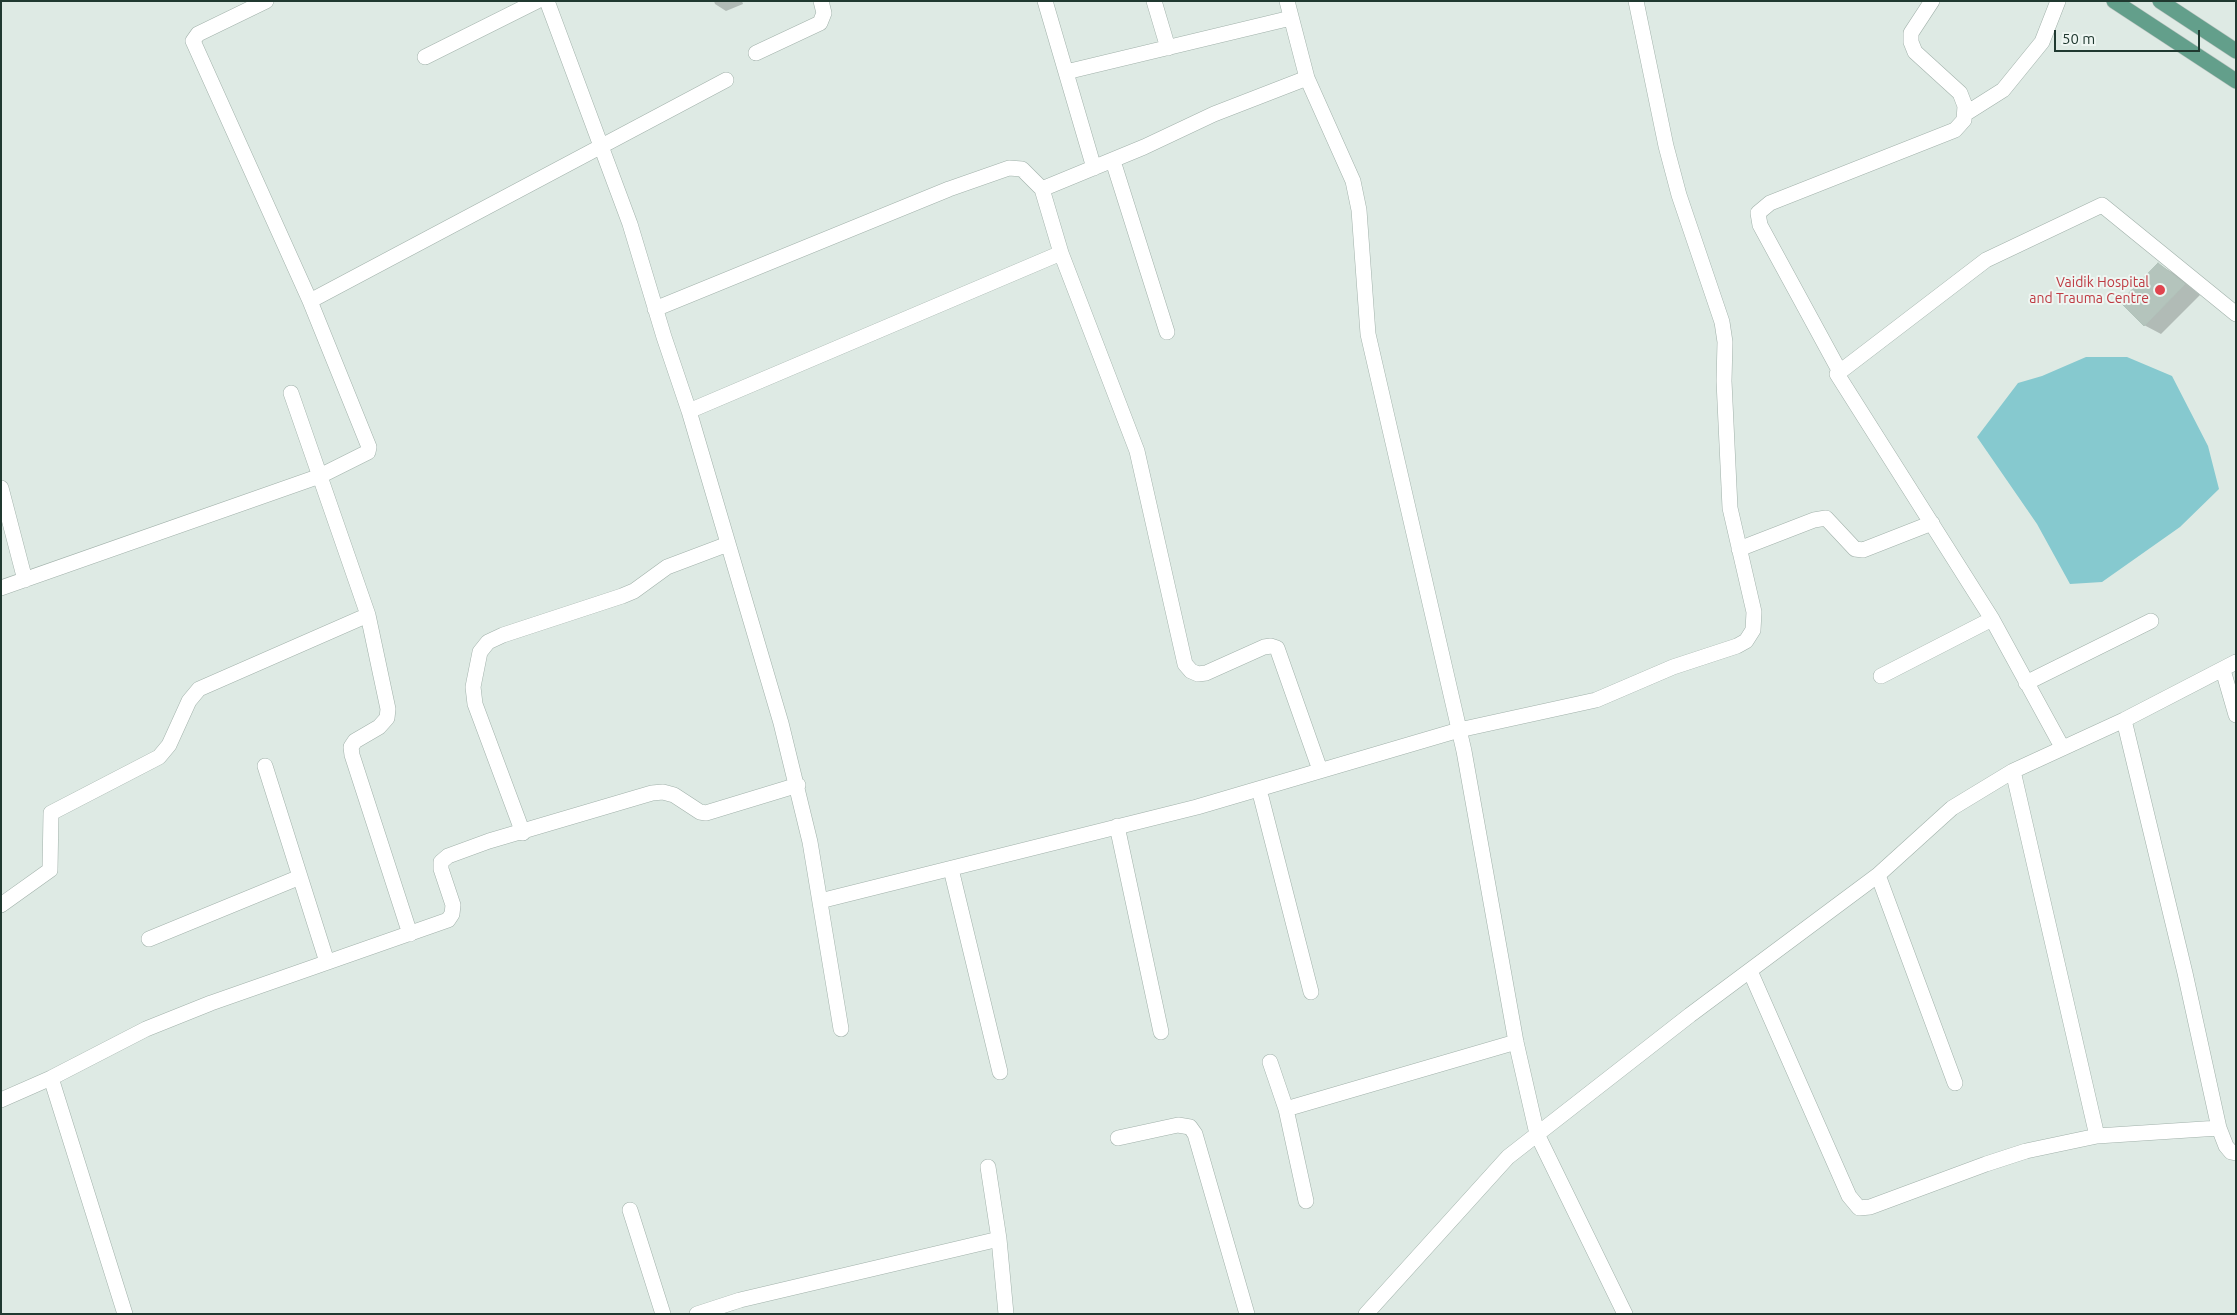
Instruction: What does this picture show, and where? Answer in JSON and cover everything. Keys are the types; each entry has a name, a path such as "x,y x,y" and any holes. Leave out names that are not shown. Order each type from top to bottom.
{"main road":[{"path":"2114,1 2236,81"},
{"path":"2160,1 2236,51"}],"street":[{"path":"1,588 320,476 365,455 369,447 310,301 193,41 198,34 266,1"},
{"path":"424,57 537,1"},
{"path":"547,1 630,224 655,310 689,411 781,723 798,786 820,901 841,1029"},
{"path":"756,53 820,24 824,13 821,1"},
{"path":"1045,1 1094,168"},
{"path":"1154,1 1168,48"},
{"path":"1287,1 1307,78 1352,181 1359,210 1368,334 1459,730 1516,1042 1537,1134 1626,1314"},
{"path":"820,901 1117,826 1197,808 1459,730 1596,700 1673,667 1737,646 1746,641 1753,630 1754,612 1730,508 1724,381 1725,342 1722,322 1679,195 1666,146 1636,1"},
{"path":"1932,1 1911,33 1911,42 1916,52 1960,93 1966,106 1964,120 1955,130 1770,203 1758,213 1760,225 1840,372 1838,374 1992,619 2062,747"},
{"path":"1965,114 2003,90 2042,42 2058,1"},
{"path":"1066,72 1291,18"},
{"path":"1042,189 1113,161 1214,114 1307,78"},
{"path":"310,301 726,80"},
{"path":"1113,161 1167,332"},
{"path":"655,310 949,189 1009,168 1022,169 1042,189 1061,253 1137,451 1185,664 1191,671 1198,674 1206,673 1264,647 1271,646 1277,648 1320,770"},
{"path":"1840,372 1986,260 2102,205 2236,314"},
{"path":"689,411 1061,253"},
{"path":"291,393 368,615 388,709 387,718 379,727 355,741 351,747 352,755 410,934"},
{"path":"1,488 25,580"},
{"path":"1739,549 1814,520 1826,518 1833,524 1847,543 1855,549 1862,550 1932,523"},
{"path":"523,833 475,704 473,687 480,652 488,642 502,635 622,596 668,567 728,544"},
{"path":"1,905 50,870 51,813 159,757 169,745 189,701 199,689 368,615"},
{"path":"1881,676 1992,619"},
{"path":"2026,683 2151,621"},
{"path":"1366,1314 1508,1156 1690,1015 1878,875 1952,808 2014,771 2062,747 2124,720 2229,666 2236,715"},
{"path":"2124,720 2185,973 2219,1128 2226,1146 2231,1152 2236,1153"},
{"path":"265,766 327,962"},
{"path":"2014,771 2097,1136"},
{"path":"1,1100 51,1078 146,1029 210,1003 448,920 452,914 453,905 441,869 441,862 448,856 481,844 652,793 663,792 674,795 700,812 706,812 798,786"},
{"path":"1259,789 1312,992"},
{"path":"1117,826 1161,1032"},
{"path":"951,869 1000,1072"},
{"path":"1878,875 1955,1082"},
{"path":"150,939 300,877"},
{"path":"1750,972 1849,1196 1859,1208 1870,1207 2026,1151 2097,1136 2219,1128"},
{"path":"1286,1109 1516,1042"},
{"path":"1270,1062 1286,1109 1306,1201"},
{"path":"51,1078 125,1314"},
{"path":"1118,1138 1178,1125 1190,1128 1195,1134 1247,1314"},
{"path":"988,1166 999,1239 1006,1314"},
{"path":"630,1210 663,1314"},
{"path":"697,1314 740,1300 999,1239"}],"water":[{"path":"2086,357 2127,357 2172,376 2208,446 2219,489 2180,527 2102,582 2070,584 2037,524 1977,437 2018,383 2042,376"}],"building":[{"path":"2158,263 2185,284 2144,326 2120,302"}],"place":[{"name":"Vaidik Hospital and Trauma Centre","path":"2160,290"}]}
